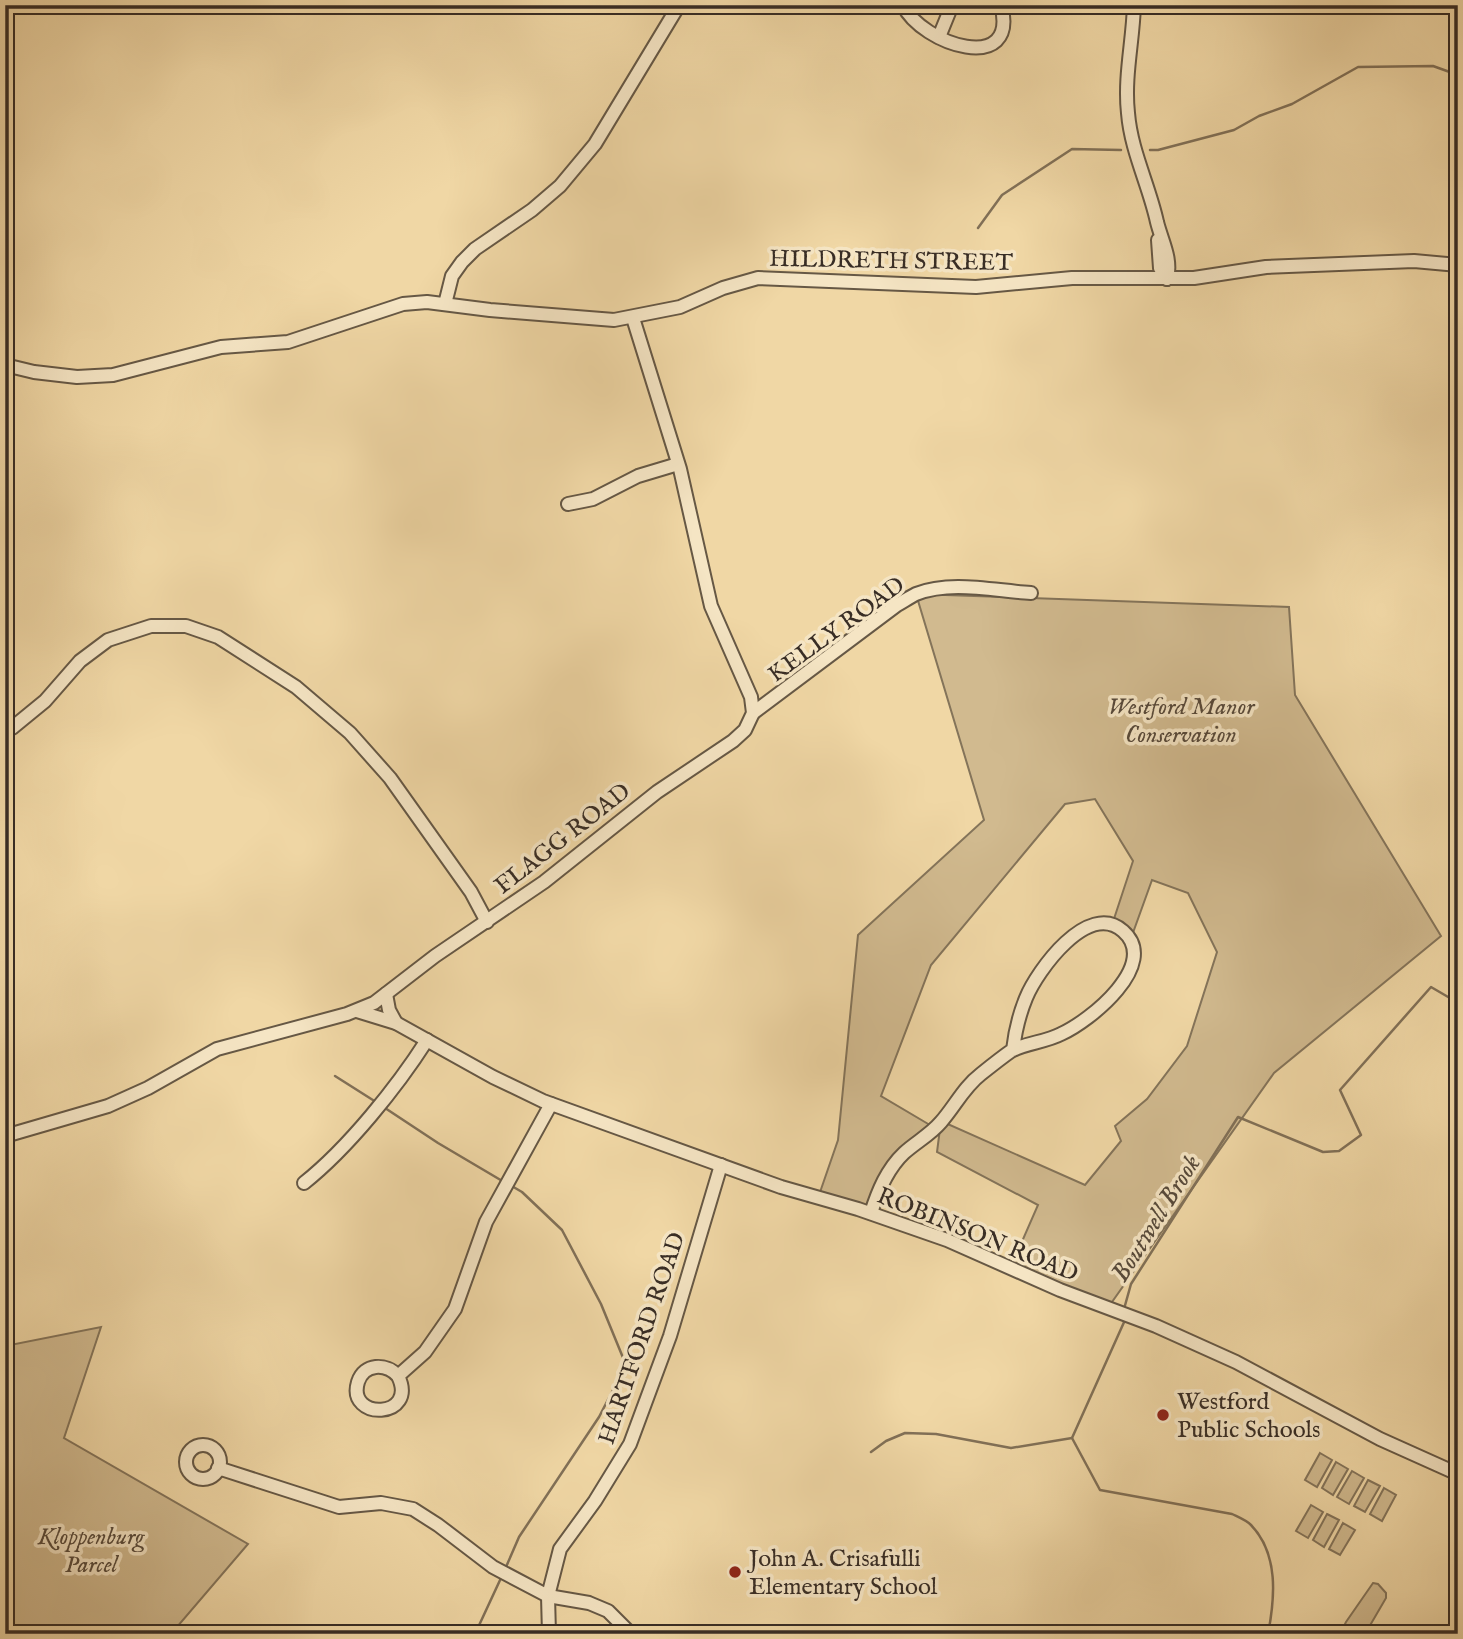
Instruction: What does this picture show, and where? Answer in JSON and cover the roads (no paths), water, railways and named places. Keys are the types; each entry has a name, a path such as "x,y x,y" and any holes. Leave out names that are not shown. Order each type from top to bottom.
{"street":[{"path":"445,304 452,276 462,262 475,249 532,210 559,186 595,144 679,5"},
{"path":"903,5 916,24 961,48 972,49 986,47 996,38 1003,26 1001,5"},
{"path":"939,37 952,5"},
{"path":"1134,5 1127,111 1135,152 1154,206 1159,230 1165,241 1170,268 1167,279"},
{"name":"HILDRETH STREET","path":"5,365 64,376 91,378 113,375 221,347 288,342 403,304 427,302 588,320 633,318 680,307 723,288 758,278 940,287 1009,285 1072,278 1194,278 1266,267 1312,265 1414,261 1458,265"},
{"path":"633,318 678,464 708,598 751,696 753,713"},
{"path":"568,504 593,499 638,476 678,464"},
{"name":"KELLY ROAD","path":"753,713 916,594 932,590 978,588 1031,593"},
{"path":"12,728 45,701 79,661 108,640 151,626 186,626 218,637 296,687 351,733 390,778 471,892 487,922"},
{"name":"FLAGG ROAD","path":"5,1136 108,1106 148,1088 217,1049 357,1011 386,994 435,956 544,882 657,792 733,741 750,723 753,713"},
{"path":"871,1213 879,1189 898,1158 936,1128 975,1079 1013,1050 1063,1034 1091,1016 1113,995 1129,971 1133,959 1132,947 1123,931 1112,925 1094,924 1059,949 1039,974 1026,998 1017,1024 1013,1050"},
{"path":"386,994 389,1010 396,1023"},
{"name":"ROBINSON ROAD","path":"357,1011 396,1023 515,1088 551,1104 781,1188 871,1213 947,1240 1021,1274 1196,1344 1380,1439 1458,1475"},
{"path":"304,1183 325,1166 379,1104 427,1040"},
{"path":"398,1376 425,1352 455,1308 486,1222 551,1104"},
{"name":"HARTFORD ROAD","path":"549,1634 548,1596 560,1549 615,1471 640,1420 673,1325 720,1165"},
{"path":"218,1468 340,1507 381,1503 413,1509 493,1567 548,1596 599,1607 617,1617 631,1634"}],"waterway":[{"path":"1150,150 1234,130 1259,116 1292,104 1358,67 1433,66 1458,75"},
{"path":"978,228 1002,195 1072,149 1121,150"},
{"name":"Boutwell Brook","path":"1124,1309 1131,1284 1238,1117 1323,1152 1339,1151 1361,1135 1340,1090 1431,987 1455,1001 1458,1000"},
{"path":"335,1076 376,1102"},
{"path":"385,1108 504,1182"},
{"path":"506,1567 519,1537 599,1417 626,1365 601,1304 562,1230 522,1192 510,1185"},
{"name":"Boutwell Brook","path":"1125,1320 1072,1438 1100,1490 1232,1514 1251,1525 1260,1537 1271,1563 1273,1591 1268,1634"},
{"path":"871,1452 886,1441 905,1433 936,1434 1011,1448 1072,1438"},
{"path":"475,1634 501,1578"}],"place":[{"name":"Westford Public Schools","path":"1163,1415"},
{"name":"John A. Crisafulli Elementary School","path":"735,1572"}],"park label":[{"name":"Westford Manor Conservation","path":"1181,720"},
{"name":"Kloppenburg Parcel","path":"91,1550"}]}
